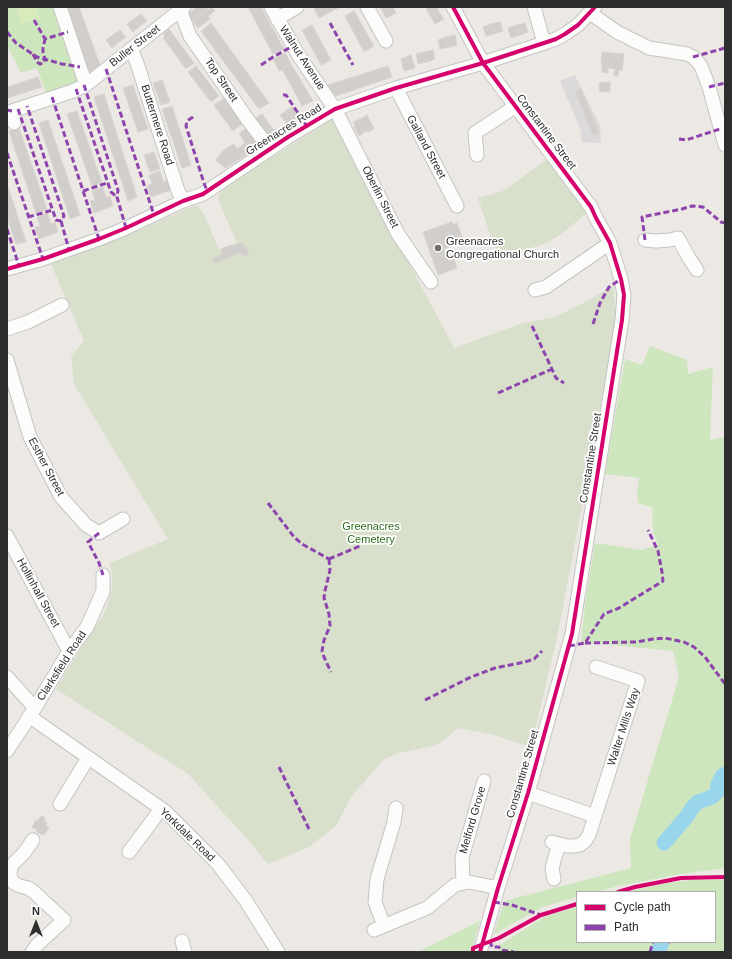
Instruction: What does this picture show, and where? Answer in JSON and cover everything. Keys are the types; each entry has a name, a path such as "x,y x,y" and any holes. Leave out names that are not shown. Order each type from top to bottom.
{"street":[{"path":"60,7 86,85"},
{"path":"274,13 297,7"},
{"path":"367,7 386,41"},
{"name":"Constantine Street","path":"453,7 483,63 591,207 610,243 621,279 624,296 622,320 572,634 528,793 498,888 480,952"},
{"path":"534,7 544,43"},
{"name":"Buller Street","path":"14,123 12,111 73,91 86,85 181,8"},
{"name":"Top Street","path":"181,8 190,36 270,149"},
{"path":"593,10 617,32 649,48 688,54 697,61 701,66 709,87 725,145"},
{"name":"Greenacres Road","path":"7,269 43,259 99,239 183,201 203,194 306,125 336,109 396,88 483,63 544,43 572,30 593,10"},
{"name":"Walnut Avenue","path":"274,13 299,56 336,109"},
{"name":"Buttermere Road","path":"131,49 137,63 178,191 183,201"},
{"name":"Galland Street","path":"396,88 457,206"},
{"path":"476,156 475,133 516,106"},
{"name":"Oberlin Street","path":"336,109 398,234 431,282"},
{"path":"645,240 656,241 678,238 697,270"},
{"path":"535,290 546,288 610,243"},
{"path":"7,329 28,322 62,306"},
{"name":"Esther Street","path":"7,360 30,437 61,498 86,525 100,533 123,519"},
{"name":"Hollinhall Street","path":"7,536 69,651"},
{"name":"Clarksfield Road","path":"7,751 69,651 87,627 103,591 103,575"},
{"name":"Walter Mills Way","path":"554,879 552,869 555,858 556,844 567,846 580,845 589,835 638,681 596,667"},
{"name":"Yorkdale Road","path":"7,677 32,712 88,758 166,812 218,864 246,901 278,952"},
{"path":"60,804 88,758"},
{"name":"Melford Grove","path":"463,883 462,858 484,781"},
{"path":"528,793 595,816"},
{"path":"396,808 394,822 377,879 375,902 379,928 427,908 455,885 469,882 498,888"},
{"path":"129,852 161,809"},
{"path":"32,952 36,946 64,920 34,892 14,883 11,879 10,875 12,864 24,853 33,840"}],"shaded area":[{"path":"575,75 600,125 601,143 582,142 581,131 560,81"}],"green space":[{"path":"7,7 54,7 82,81 46,93 37,68 21,73 7,45"},
{"path":"16,7 36,7 40,18 22,24"},
{"name":"Greenacres Cemetery","path":"333,119 454,348 523,323 555,317 591,299 613,285 616,311 610,358 558,633 531,747 494,735 458,728 443,741 433,746 398,753 383,760 351,797 336,826 307,848 268,864 188,774 56,689 104,614 112,588 110,563 168,539 74,384 71,356 84,341 51,264 142,229 193,206 198,206 204,214 219,250 237,243 218,198 224,187"},
{"path":"549,158 590,211 557,237 544,244 498,259 478,198 503,191"},
{"path":"650,346 687,360 688,374 713,367 710,440 725,437 725,868 681,874 618,886 600,891 576,891 576,897 543,907 494,934 504,901 631,868 630,839 679,677 673,651 601,644 581,644 585,605 595,543 641,550 658,545 654,534 652,520 653,508 638,503 637,493 639,478 605,474 625,359 642,365"},
{"path":"692,880 725,880 725,952 500,952 498,946 546,916 576,907 576,943 716,943 716,891 631,891 662,884"},
{"path":"480,921 471,952 418,952"}],"building":[{"path":"68,7 79,7 100,65 91,72 88,70"},
{"path":"197,7 206,7 208,10 193,21 187,15"},
{"path":"212,7 215,11 208,16 210,19 198,28 193,21"},
{"path":"248,7 261,7 284,49 273,54"},
{"path":"318,7 340,7 319,18 314,9"},
{"path":"380,7 393,7 396,13 386,18"},
{"path":"430,7 437,7 439,12 431,17 426,9"},
{"path":"354,11 374,46 364,52 345,16"},
{"path":"439,12 444,19 435,24 431,17"},
{"path":"141,14 147,21 140,26 134,19"},
{"path":"134,19 140,26 133,32 127,24"},
{"path":"500,22 503,31 494,34 491,24"},
{"path":"211,23 269,103 259,109 201,31"},
{"path":"525,23 528,32 520,35 517,25"},
{"path":"491,24 494,34 486,36 483,27"},
{"path":"312,25 331,60 321,65 302,30"},
{"path":"517,25 520,35 511,38 508,28"},
{"path":"169,29 194,63 186,69 163,38 165,36 163,34"},
{"path":"120,30 126,37 119,42 113,35"},
{"path":"113,35 119,42 112,48 106,40"},
{"path":"455,35 457,45 449,47 446,37"},
{"path":"446,37 449,47 440,49 438,40"},
{"path":"433,50 435,59 427,62 424,52"},
{"path":"424,52 427,62 418,64 416,54"},
{"path":"602,52 624,54 622,70 619,70 618,76 614,76 615,69 608,68 608,73 602,72"},
{"path":"285,53 291,64 279,71 273,59"},
{"path":"411,55 415,68 404,71 401,59"},
{"path":"291,64 313,101 302,106 282,69"},
{"path":"196,66 219,96 211,102 188,72"},
{"path":"388,66 392,77 336,96 328,85"},
{"path":"38,77 42,87 7,98 7,87"},
{"path":"162,80 170,102 161,105 153,83"},
{"path":"610,82 610,91 600,92 599,83"},
{"path":"133,85 148,129 138,132 123,88"},
{"path":"581,89 599,133 593,135 575,91"},
{"path":"104,94 137,197 128,201 94,97"},
{"path":"224,98 243,123 233,131 214,105"},
{"path":"172,106 191,165 182,168 162,109"},
{"path":"292,107 299,117 293,120 286,111"},
{"path":"77,111 102,183 92,186 67,114"},
{"path":"286,111 293,120 287,124 280,115"},
{"path":"262,114 275,132 269,136 256,118"},
{"path":"367,115 374,129 368,132 360,119"},
{"path":"360,119 366,131 359,136 353,122"},
{"path":"48,120 80,215 70,219 39,123"},
{"path":"19,128 47,209 36,213 9,131"},
{"path":"247,128 260,145 243,157 237,149 245,143 239,133"},
{"path":"234,144 243,157 225,168 216,160 224,150"},
{"path":"154,152 157,160 147,164 144,155"},
{"path":"157,160 160,169 150,172 147,164"},
{"path":"160,171 163,182 167,180 171,190 151,197 147,186 152,184 149,175"},
{"path":"7,184 26,242 16,244 7,217"},
{"path":"103,187 106,197 110,196 113,206 94,213 90,201 95,200 92,191"},
{"path":"47,213 51,224 55,222 58,232 39,239 35,227 40,226 37,217"},
{"name":"Greenacres Congregational Church","path":"452,222 453,225 457,223 463,240 451,244 452,246 444,249 449,261 454,259 457,268 438,275 423,232"},
{"path":"242,242 249,253 243,256 240,252 215,264 212,259 223,255 221,249"},
{"path":"42,816 44,817 44,821 47,823 46,826 49,828 44,835 32,827 36,820 38,821"}],"waterway":[{"path":"664,843 698,802 712,797 717,792 718,784 722,776 725,774"},
{"path":"658,952 662,943"}],"marked path":[{"path":"34,20 45,39 68,32"},
{"path":"330,23 353,65"},
{"path":"7,32 16,43 37,57 80,67"},
{"path":"33,54 37,62 40,64 44,63 45,59 43,48 45,39"},
{"path":"261,65 293,46"},
{"path":"693,57 725,48"},
{"path":"106,69 154,215"},
{"path":"709,87 725,83"},
{"path":"84,85 118,190 117,197 126,228"},
{"path":"76,89 111,192 117,197"},
{"path":"283,95 286,95 306,125"},
{"path":"52,97 99,239"},
{"path":"18,109 56,220 61,221 64,216 27,106"},
{"path":"7,110 12,111"},
{"path":"193,117 187,121 186,126 207,191"},
{"path":"679,139 686,140 720,129"},
{"path":"7,153 43,259"},
{"path":"83,191 107,183"},
{"path":"645,240 642,217 692,206 703,207 721,222 725,223"},
{"path":"28,217 53,210"},
{"path":"61,221 69,250"},
{"path":"7,229 19,266"},
{"path":"593,324 600,303 609,287 621,279"},
{"path":"532,326 556,378 564,383"},
{"path":"498,393 552,369"},
{"path":"268,503 294,537 302,544 329,559"},
{"path":"569,646 585,643 604,614 619,608 663,581 658,551 648,530"},
{"path":"99,533 88,542 99,563 103,575"},
{"path":"329,559 360,546"},
{"path":"329,559 330,570 324,598 329,614 330,626 324,640 322,651 331,672"},
{"path":"585,643 636,642 665,638 684,642 694,647 705,657 725,684"},
{"path":"425,700 471,677 495,668 534,659 542,651"},
{"path":"279,767 309,829"},
{"path":"494,902 512,905 541,915"},
{"path":"490,941 492,947 499,947 501,950 514,952"},
{"path":"650,952 653,943"}],"cycle path":[{"path":"453,7 483,63 591,207 610,243 621,279 624,295 622,320 572,634 528,793 498,888 480,952"},
{"path":"7,269 43,259 99,239 183,201 203,194 288,137 335,109 396,88 483,63 556,39 578,25 595,7"},
{"path":"621,891 681,878 725,877"},
{"path":"473,952 473,948 499,938 541,915 576,904"}],"place":[{"name":"Greenacres Congregational Church","path":"438,248"}]}
